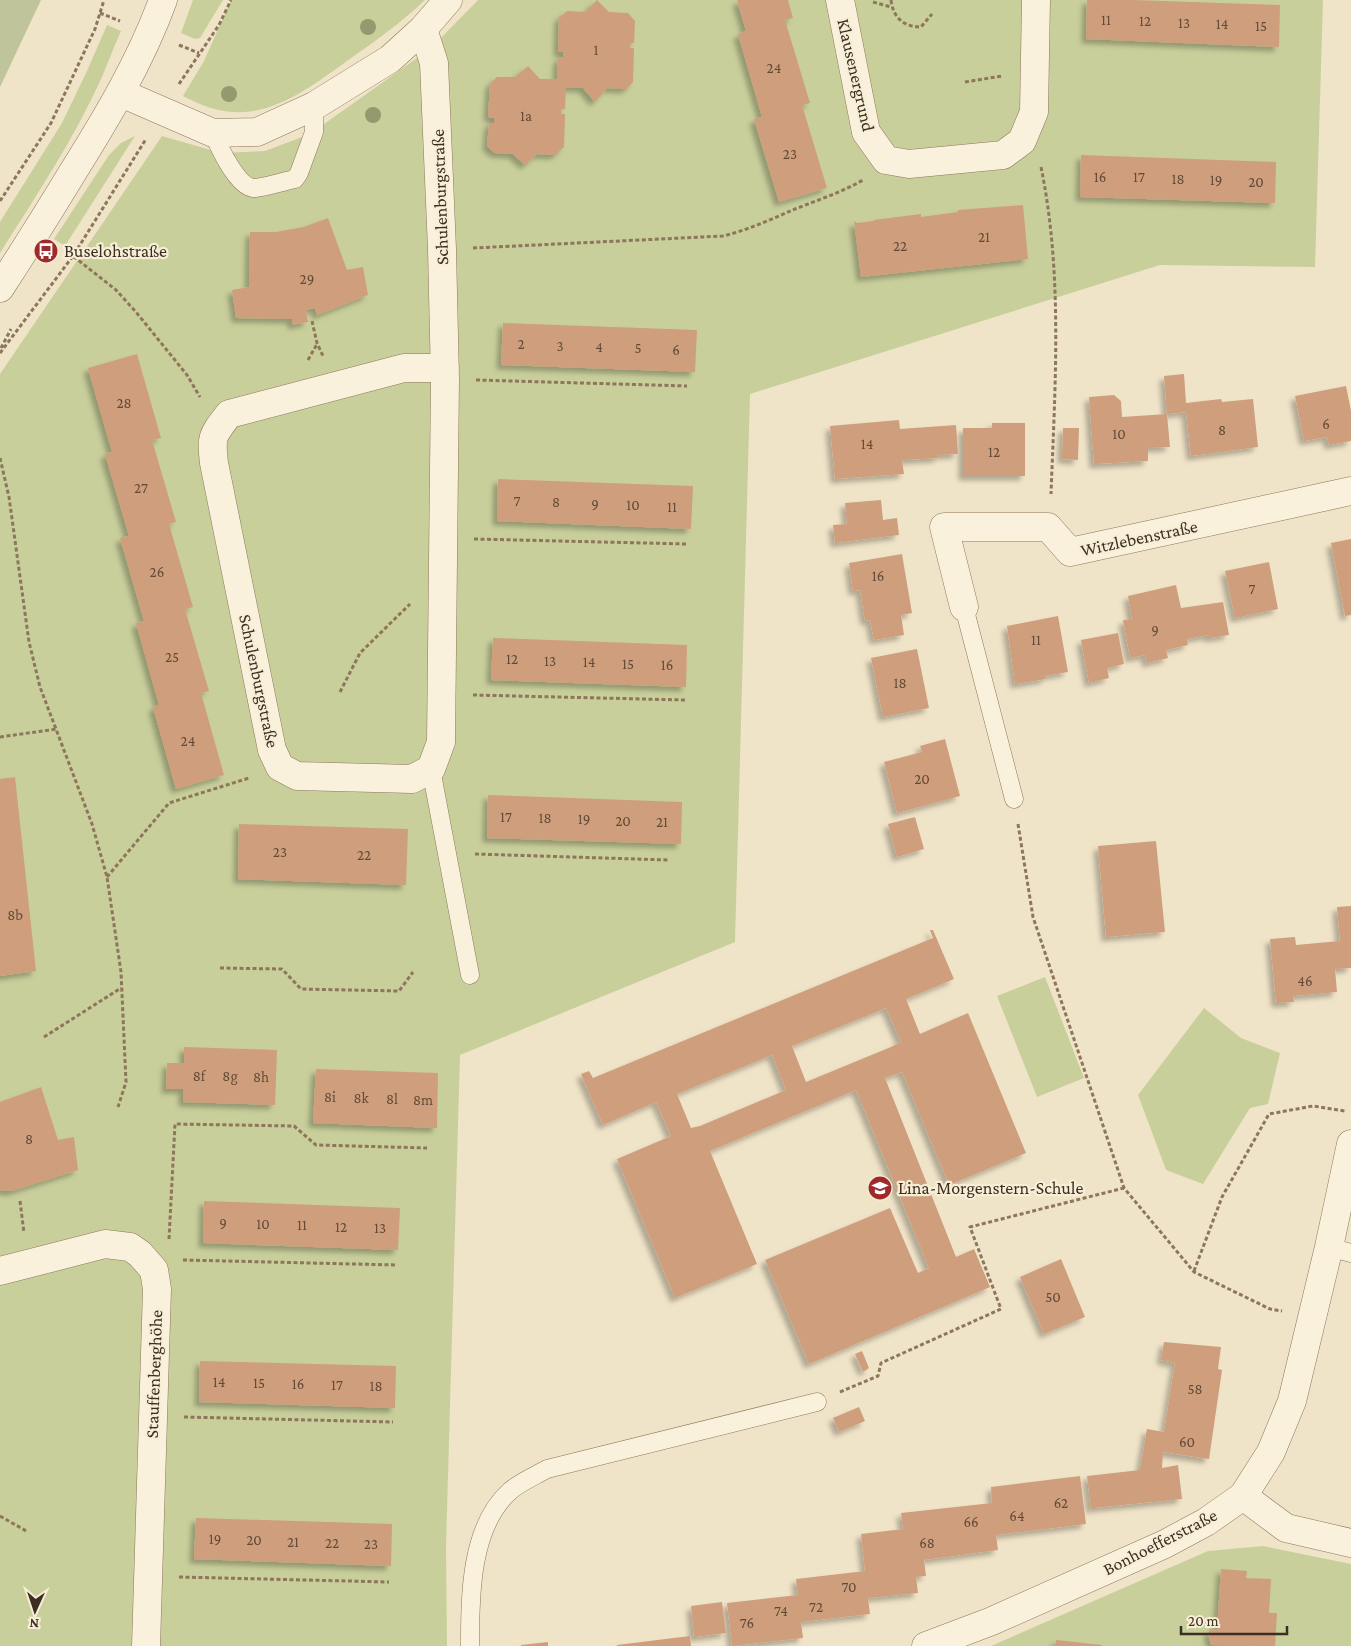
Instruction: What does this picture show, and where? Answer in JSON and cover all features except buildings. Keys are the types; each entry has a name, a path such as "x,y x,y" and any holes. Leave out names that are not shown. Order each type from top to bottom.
{"street":[{"path":"0,288 121,93 151,34 163,0"},
{"path":"121,93 213,133 257,132 314,106 390,59 423,29 448,0"},
{"name":"Klausenergrund","path":"840,0 866,132 886,160"},
{"path":"886,160 909,164 1003,155 1022,141 1034,112 1036,0"},
{"name":"Schulenburgstraße","path":"218,428 211,440 214,463 272,750 280,767 298,776 412,779 431,769 442,742 445,373 434,63 423,29"},
{"path":"218,428 229,414 404,368 445,373"},
{"name":"Witzlebenstraße","path":"1048,527 1070,552 1351,491"},
{"path":"964,606 944,527 1048,527"},
{"name":"Bonhoefferstraße","path":"926,1646 992,1621 1165,1544 1206,1522 1243,1496 1271,1452 1292,1401 1311,1317 1340,1250 1351,1144"},
{"path":"0,1271 105,1244 130,1246 140,1254 161,1265"},
{"name":"Stauffenberghöhe","path":"146,1646 157,1289 161,1265"},
{"path":"1243,1496 1286,1528 1351,1543"}],"lane":[{"path":"213,133 221,153 243,184 253,188 295,179 299,174 314,132 314,106"},
{"path":"964,606 1014,798"},
{"path":"431,769 470,975"},
{"path":"470,1646 474,1564 482,1535 495,1508 511,1490 547,1469 817,1402"}],"path":[{"path":"0,201 51,123 95,30 104,0"},
{"path":"0,352 73,256 199,53 219,25 231,0"},
{"path":"868,0 892,8"},
{"path":"891,0 892,8 900,21 908,26 921,27 932,14"},
{"path":"965,82 996,77"},
{"path":"1022,141 1039,150 1047,195 1052,251 1056,344 1048,527"},
{"path":"442,249 723,236 736,233 857,183 873,174 886,160"},
{"path":"65,246 73,256 116,290 136,312 187,375 218,428"},
{"path":"0,352 12,330"},
{"path":"445,373 687,386"},
{"path":"0,458 9,497 29,642 40,687 92,824 107,877 122,988 126,1082 118,1107"},
{"path":"444,538 687,544"},
{"path":"340,692 360,653 430,584 443,578"},
{"path":"442,694 685,700"},
{"path":"0,737 57,730"},
{"path":"107,877 169,803 255,776 277,760"},
{"path":"1014,798 1033,918 1124,1188 1194,1272 1270,1309 1311,1317"},
{"path":"447,853 668,860"},
{"path":"220,968 282,969 301,989 399,991 413,972"},
{"path":"44,1037 122,988"},
{"path":"1194,1272 1222,1197 1269,1114 1314,1106 1351,1112"},
{"path":"398,1265 161,1265 175,1124 294,1126 316,1145 427,1148"},
{"path":"817,1402 878,1376 881,1363 1001,1309 970,1228 1124,1188"},
{"path":"153,1416 393,1422"},
{"path":"0,1516 28,1532"},
{"path":"148,1576 389,1582"}],"green space":[{"path":"0,0 41,0 0,87"},
{"path":"193,0 223,0 200,38 195,39 181,33"},
{"path":"231,0 425,0 387,32 308,88 264,109 234,112 208,107 183,96 204,61"},
{"path":"478,0 1323,0 1315,267 1160,265 750,394 735,942 460,1055 446,1547 447,1646 0,1646 0,374 162,136 221,153 265,151 310,134 431,48"},
{"path":"107,25 121,31 102,77 67,145 0,253 0,222 62,123"},
{"path":"135,136 65,246 54,239 109,155 121,143"},
{"path":"1045,977 1084,1078 1037,1097 997,996"},
{"path":"1204,1008 1241,1038 1280,1053 1268,1104 1250,1108 1203,1184 1166,1170 1138,1095"},
{"path":"1263,1546 1351,1564 1351,1646 991,1646 1208,1551"}],"place":[{"name":"Buselohstraße","path":"46,251"},
{"name":"Lina-Morgenstern-Schule","path":"880,1188"}]}
